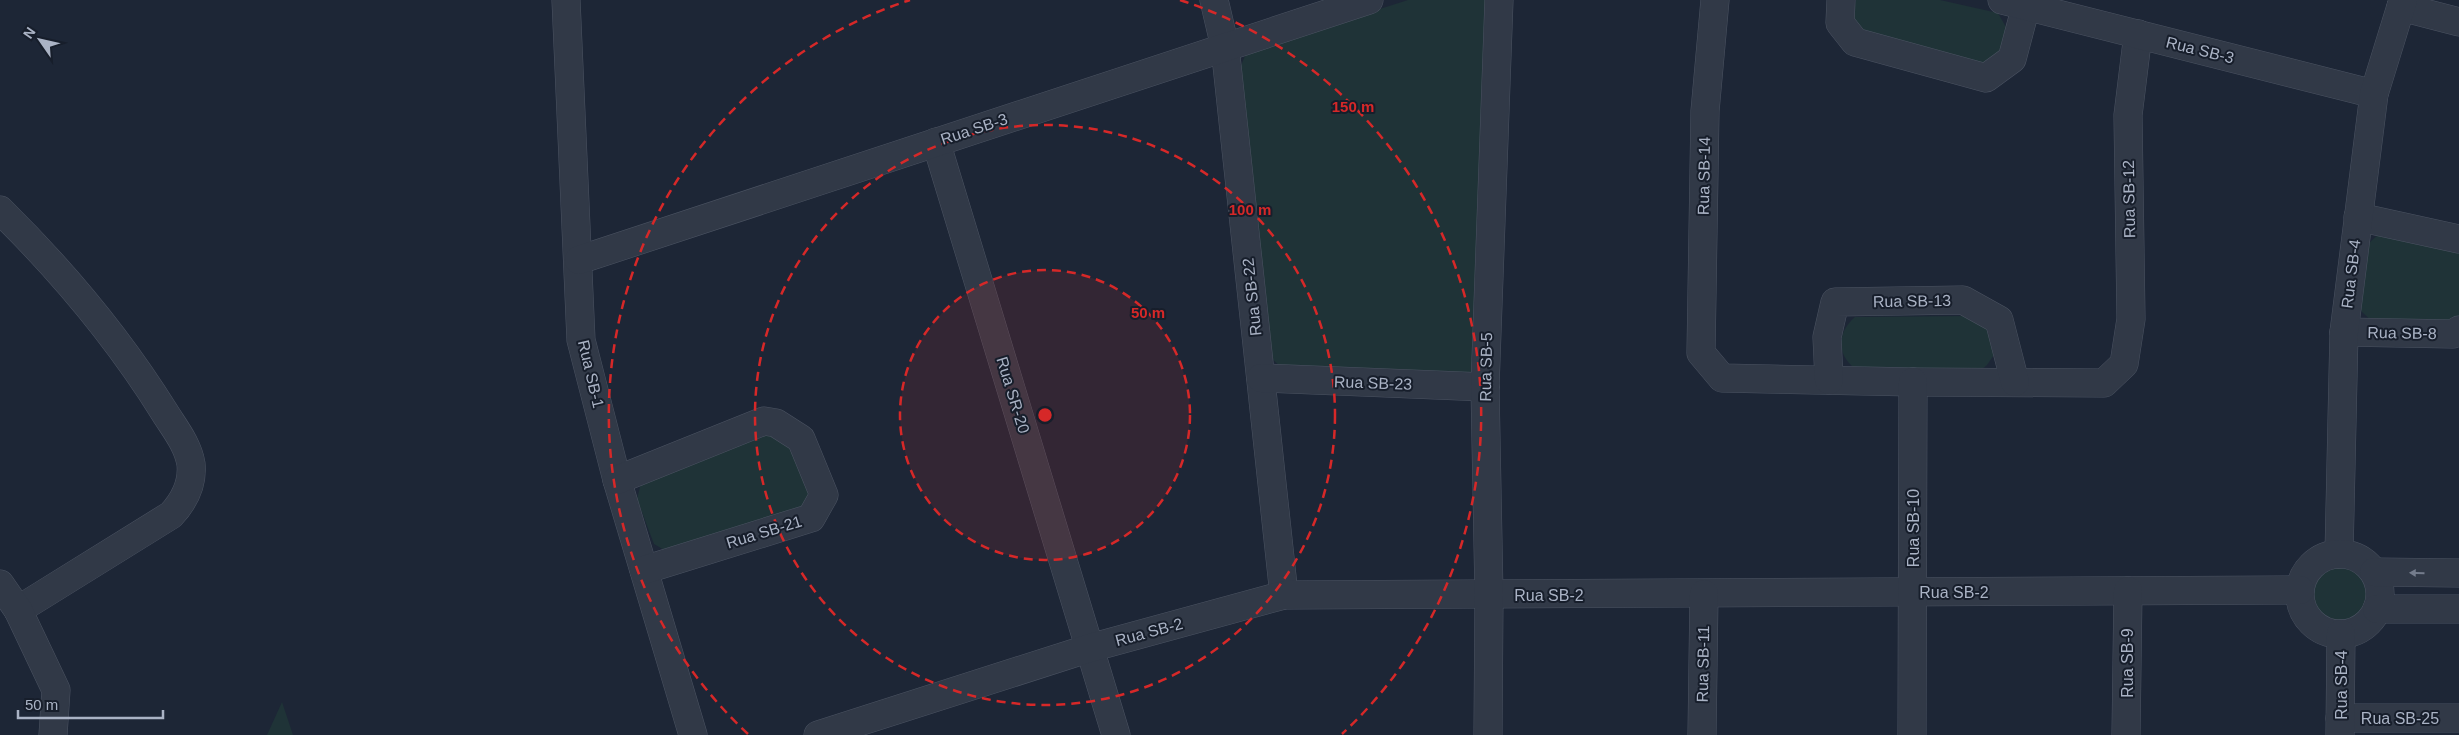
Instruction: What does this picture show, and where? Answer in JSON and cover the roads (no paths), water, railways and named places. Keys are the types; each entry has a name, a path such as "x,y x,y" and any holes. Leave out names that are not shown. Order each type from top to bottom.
{"street":[{"name":"Rua SB-1","path":"566,0 579,260 581,340 617,480 693,735"},
{"name":"Rua SB-22","path":"1214,0 1225,47 1284,595"},
{"name":"Rua SB-3","path":"579,260 1369,0"},
{"name":"Rua SB-5","path":"1488,735 1489,595 1485,387 1500,0"},
{"name":"Rua SB-14","path":"1715,0 1705,111 1701,353 1722,378 1829,380"},
{"name":"Rua SB-3","path":"1841,0 1840,23 1855,42 1986,78 2012,59 2014,3 2374,94"},
{"path":"2402,4 2459,22"},
{"name":"Rua SB-4","path":"2339,554 2344,332 2374,94 2402,4"},
{"name":"Rua SB-12","path":"2014,382 2104,383 2124,364 2131,319 2128,115 2138,34"},
{"name":"Rua SR-20","path":"936,142 1116,735"},
{"path":"0,210 54,266 120,348 154,395 184,444 191,465 190,481 184,498 170,516 18,610"},
{"path":"2358,217 2459,239"},
{"name":"Rua SB-13","path":"1829,380 1827,337 1835,302 1963,300 1999,320 2014,382"},
{"name":"Rua SB-8","path":"2344,332 2452,334 2459,330"},
{"name":"Rua SB-23","path":"1261,378 1485,387"},
{"path":"1829,380 2014,382"},
{"name":"Rua SB-10","path":"1912,735 1913,382"},
{"name":"Rua SB-21","path":"617,480 764,421 776,423 802,439 824,495 810,518 644,570"},
{"path":"2339,554 2359,559 2374,572 2380,590 2377,609 2371,619 2362,627 2341,634 2327,632 2311,621 2301,604 2300,590 2303,579 2317,561 2339,554"},
{"path":"2374,572 2459,573"},
{"path":"0,584 18,610 56,690 53,735"},
{"name":"Rua SB-2","path":"818,735 1090,648 1284,595 2300,590"},
{"name":"Rua SB-9","path":"2126,735 2128,591"},
{"name":"Rua SB-11","path":"1702,735 1704,594"},
{"path":"2377,609 2459,609"},
{"name":"Rua SB-4","path":"2340,726 2341,634"},
{"name":"Rua SB-25","path":"2340,726 2459,718"}]}
